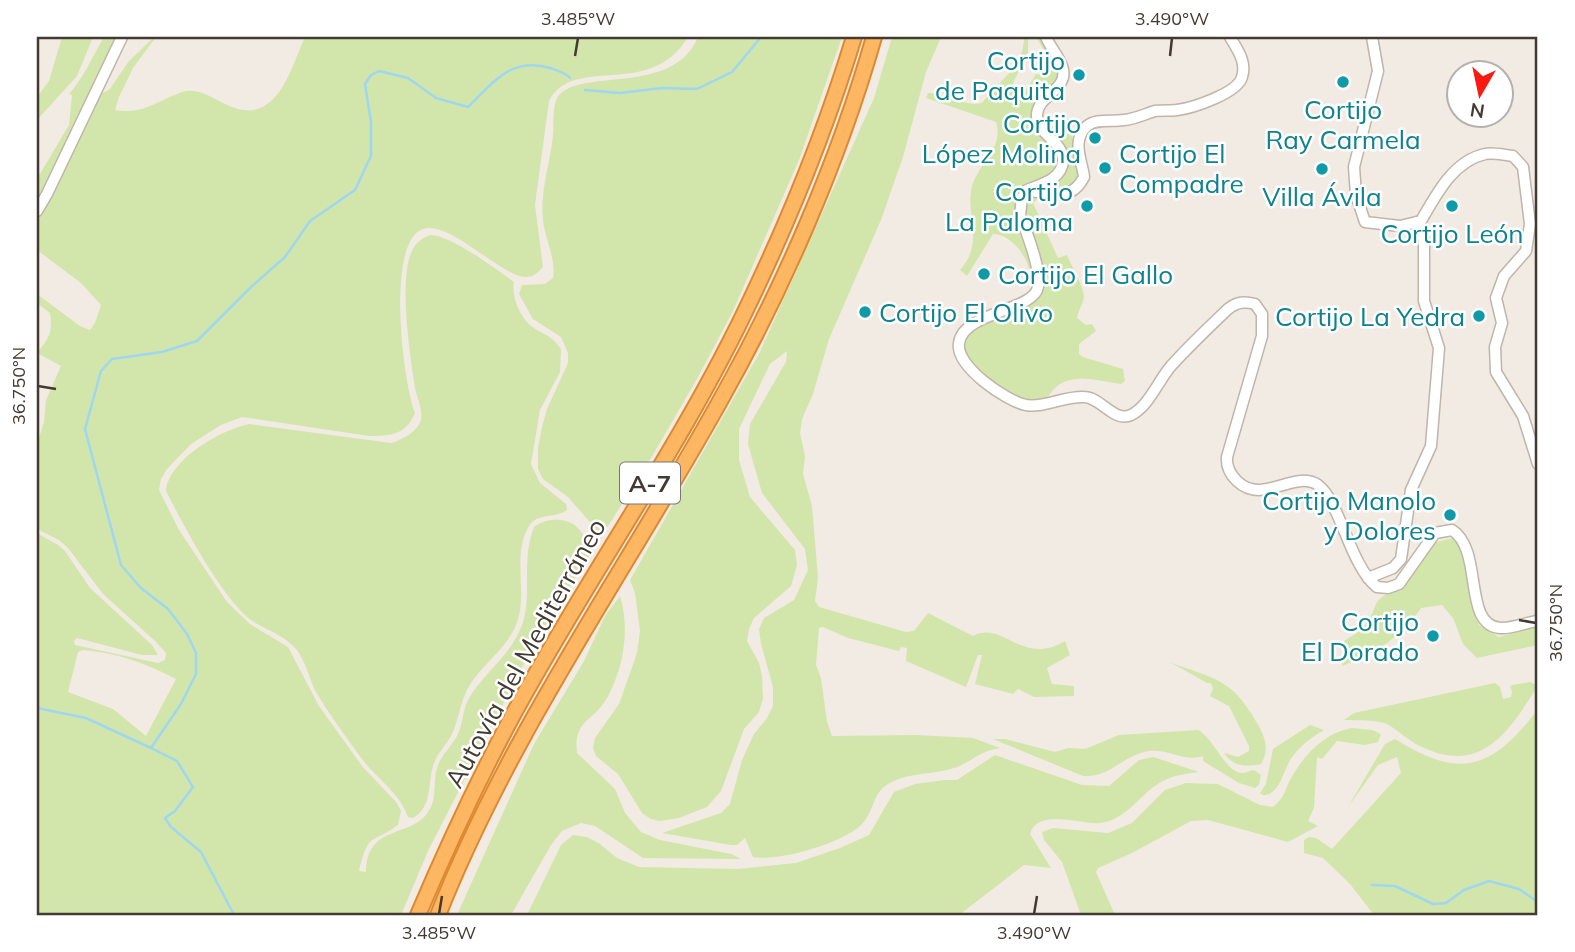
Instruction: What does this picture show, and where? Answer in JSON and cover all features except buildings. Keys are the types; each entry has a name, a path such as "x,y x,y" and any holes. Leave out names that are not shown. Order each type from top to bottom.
{"highway":[{"name":"Autovía del Mediterráneo","path":"418,915 477,783 514,713 684,425 752,298 810,165 854,37"},
{"name":"Autovía del Mediterráneo","path":"438,915 485,810 527,731 575,645 721,401 769,307 832,162 874,37"}],"street":[{"path":"37,211 122,37"},
{"path":"1046,37 1062,66 1063,78 1040,106 1037,120 1061,150 1064,158 1058,175 1027,190 1022,198 1020,215 1038,275 1038,287 1035,294 1027,299 1002,309 962,334 959,350 966,365 989,384 1027,405 1086,396 1095,399 1120,417 1128,417 1142,407 1169,369 1228,309 1236,303 1255,304 1262,314 1262,336 1235,426 1227,465 1233,477 1242,486 1255,491 1306,480 1317,485 1325,492 1368,578 1377,587 1388,588 1399,584 1435,533 1452,530 1464,541 1480,615 1485,622 1501,628 1538,621"},
{"path":"1027,190 1061,196 1074,191 1084,177 1078,152 1079,141 1087,127 1096,122 1127,120 1157,111 1194,106 1236,87 1241,81 1243,62 1230,37"},
{"path":"1372,37 1378,71 1354,167 1356,195 1364,222 1400,226 1421,221 1451,176 1465,162 1486,154 1513,156 1523,167 1530,224 1526,251 1504,276 1496,298 1502,323 1495,347 1496,372 1524,416 1538,464"},
{"path":"1368,578 1393,568 1401,559 1411,490 1431,446 1439,348 1424,301 1424,240 1417,222"}],"green space":[{"path":"62,37 93,37 77,76 37,120 37,97 49,81"},
{"path":"104,37 116,37 37,201 37,179 69,125 72,95 69,94"},
{"path":"156,37 133,68 115,110 138,110 181,92 194,91 238,109 252,110 264,106 282,88 305,37 688,37 672,56 653,67 634,73 576,80 561,87 549,101 535,205 543,267 535,274 525,277 514,274 456,238 430,228 419,231 409,244 403,264 400,318 406,374 415,413 407,426 390,435 369,436 242,417 221,425 191,444 161,479 159,490 179,530 227,602 250,624 288,647 319,706 362,766 396,802 401,811 398,825 372,840 366,849 359,871 366,872 368,856 374,845 382,838 413,825 430,809 437,768 459,732 468,700 518,633 526,611 528,552 534,527 548,521 563,520 575,525 589,540 596,529 568,497 543,479 538,469 542,427 547,409 568,363 568,353 561,337 533,319 519,294 522,285 545,284 553,278 553,263 542,209 557,98 568,89 584,84 648,75 668,68 686,56 698,37 842,37 799,160 733,311 654,453 534,644 429,849 401,915 37,914 37,533 65,551 90,588 152,645 158,655 142,655 77,638 75,645 158,663 165,660 166,653 103,594 68,548 59,540 37,529 37,444 44,422 46,400 61,366 37,353 47,339 51,326 50,313 37,303 37,294 80,326 90,330 101,305 81,283 37,250 37,221 100,94 109,90 129,61","holes":["83,650 131,660 176,679 146,736 113,709 68,692 78,652"]},
{"path":"892,37 941,37 926,72 903,157 881,220 829,339 813,394 802,419 800,433 805,456 803,474 812,506 818,578 815,601 819,607 906,632 914,631 928,613 973,636 994,634 1025,647 1050,648 1065,641 1070,655 1047,668 1052,684 1074,686 1074,696 1034,697 1018,689 1013,694 975,684 982,655 978,655 966,687 906,661 907,648 901,647 899,651 819,628 816,665 832,736 916,735 973,738 1000,748 982,753 957,767 893,781 878,794 863,823 843,837 795,853 765,858 753,857 745,838 737,845 731,845 662,833 721,813 730,804 742,760 754,734 773,706 773,687 759,629 764,618 794,600 808,570 805,549 762,493 748,444 750,424 786,362 787,351 770,364 739,429 739,460 750,497 795,550 797,565 791,586 754,618 749,629 747,641 759,663 763,699 759,712 744,729 721,791 707,807 679,818 660,821 651,819 642,813 618,774 596,756 593,748 595,738 619,704 637,653 640,631 635,593 630,580 760,352 874,98"},
{"path":"1024,37 1028,39 1028,53 1012,85 1025,91 1036,74 1041,75 1046,64 1046,55 1036,37 1042,37 1057,66 1057,80 1033,101 1034,118 1040,131 1059,156 1052,173 1024,186 1017,200 1018,225 1033,277 1031,291 1023,297 1031,288 1027,262 1016,246 1001,235 993,234 967,276 960,270 967,260 973,241 971,191 996,141 996,122 926,98 928,93 935,93 968,103 982,103 1015,65 1023,48"},
{"path":"1072,119 1070,128 1081,174 1074,187 1055,191 1054,188 1064,176 1069,161 1062,145 1049,128"},
{"path":"1037,194 1038,199 1033,203 1058,258 1067,255 1082,288 1084,297 1077,318 1086,325 1092,324 1096,331 1079,344 1079,354 1123,369 1125,381 1121,384 1090,379 1070,380 1061,383 1047,399 1025,401 983,376 971,365 963,349 966,336 974,330 1039,296 1024,216 1027,197"},
{"path":"430,235 461,246 514,282 515,299 522,315 533,328 553,339 561,349 560,372 540,410 531,464 540,483 566,504 567,510 537,519 529,526 521,550 521,601 516,625 506,642 468,688 452,734 432,768 427,799 420,813 413,818 408,817 399,799 365,763 337,724 316,692 296,649 285,639 247,617 224,591 166,491 169,479 186,457 211,439 249,424 391,443 413,432 421,420 421,408 415,388 408,339 406,283 413,250"},
{"path":"1453,538 1464,552 1472,607 1479,625 1499,637 1538,626 1538,645 1477,658 1463,644 1453,618 1442,605 1421,608 1386,644 1342,666 1344,641 1363,628 1379,600 1401,590 1433,543"},
{"path":"620,596 625,634 618,674 602,706 581,727 577,753 615,789 625,813 641,832 660,840 731,854 741,859 643,858 595,826 581,823 562,831 551,845 511,915 457,915 534,744 584,661 605,616"},
{"path":"1170,662 1221,682 1239,697 1264,738 1266,748 1261,764 1240,765 1228,758 1224,753 1238,757 1249,751 1229,706 1210,696 1213,689 1211,683"},
{"path":"1530,682 1536,685 1535,690 1512,724 1486,748 1472,754 1455,756 1436,752 1414,743 1382,722 1344,720 1354,713 1495,683 1500,687 1503,699 1511,697 1512,685"},
{"path":"1538,709 1538,915 1374,915 1350,884 1323,858 1304,853 1304,840 1309,837 1316,838 1332,849 1401,773 1397,757 1378,765 1348,807 1385,744 1395,739 1438,760 1457,764 1474,762 1490,756 1505,745"},
{"path":"1310,725 1324,730 1296,752 1274,791 1263,795 1260,793 1266,784 1273,749"},
{"path":"1351,728 1372,730 1381,734 1378,742 1365,745 1337,741 1322,759 1317,757 1314,808 1308,821 1318,826 1288,842 1208,820 1191,821 1098,868 1096,872 1115,915 1081,915 1062,862 1044,840 1042,832 1053,828 1108,833 1132,823 1165,790 1186,783 1218,784 1260,805 1273,807 1308,754 1323,740"},
{"path":"1198,730 1231,767 1243,773 1254,770 1261,775 1259,785 1255,788 1239,783 1203,761 1203,756 1196,758 1159,751 1144,752 1100,774 1083,776 993,739 1005,739 1055,752 1068,748 1085,749 1119,735"},
{"path":"995,755 1082,785 1109,786 1139,760 1153,757 1199,772 1167,779 1128,810 1110,820 1100,823 1061,819 1042,821 1030,834 1051,868 1024,865 959,915 527,915 561,845 573,835 587,837 617,858 639,867 738,869 796,863 869,835 894,792 915,784 957,780"}],"waterway":[{"path":"585,90 620,93 662,88 697,89 732,72 761,37"},
{"path":"234,915 201,852 171,827 165,818 175,811 193,787 177,761 151,748 181,704 196,674 196,653 187,634 168,609 141,588 121,565 85,429 101,371 112,359 162,352 197,341 285,257 310,221 355,190 371,156 371,122 365,84 371,75 379,71 408,78 436,98 468,107 504,74 524,66 550,68 570,78"},
{"path":"37,708 86,718 151,748"},
{"path":"1372,885 1395,886 1433,904 1446,903 1464,890 1489,881 1519,889 1538,902"}],"place":[{"name":"Cortijo de Paquita","path":"1079,75"},
{"name":"Cortijo Ray Carmela","path":"1343,82"},
{"name":"Cortijo López Molina","path":"1095,138"},
{"name":"Cortijo El Compadre","path":"1105,168"},
{"name":"Villa Ávila","path":"1322,169"},
{"name":"Cortijo La Paloma","path":"1087,206"},
{"name":"Cortijo León","path":"1452,206"},
{"name":"Cortijo El Gallo","path":"984,274"},
{"name":"Cortijo El Olivo","path":"865,312"},
{"name":"Cortijo La Yedra","path":"1479,316"},
{"name":"Cortijo Manolo y Dolores","path":"1450,515"},
{"name":"Cortijo El Dorado","path":"1433,636"}]}
